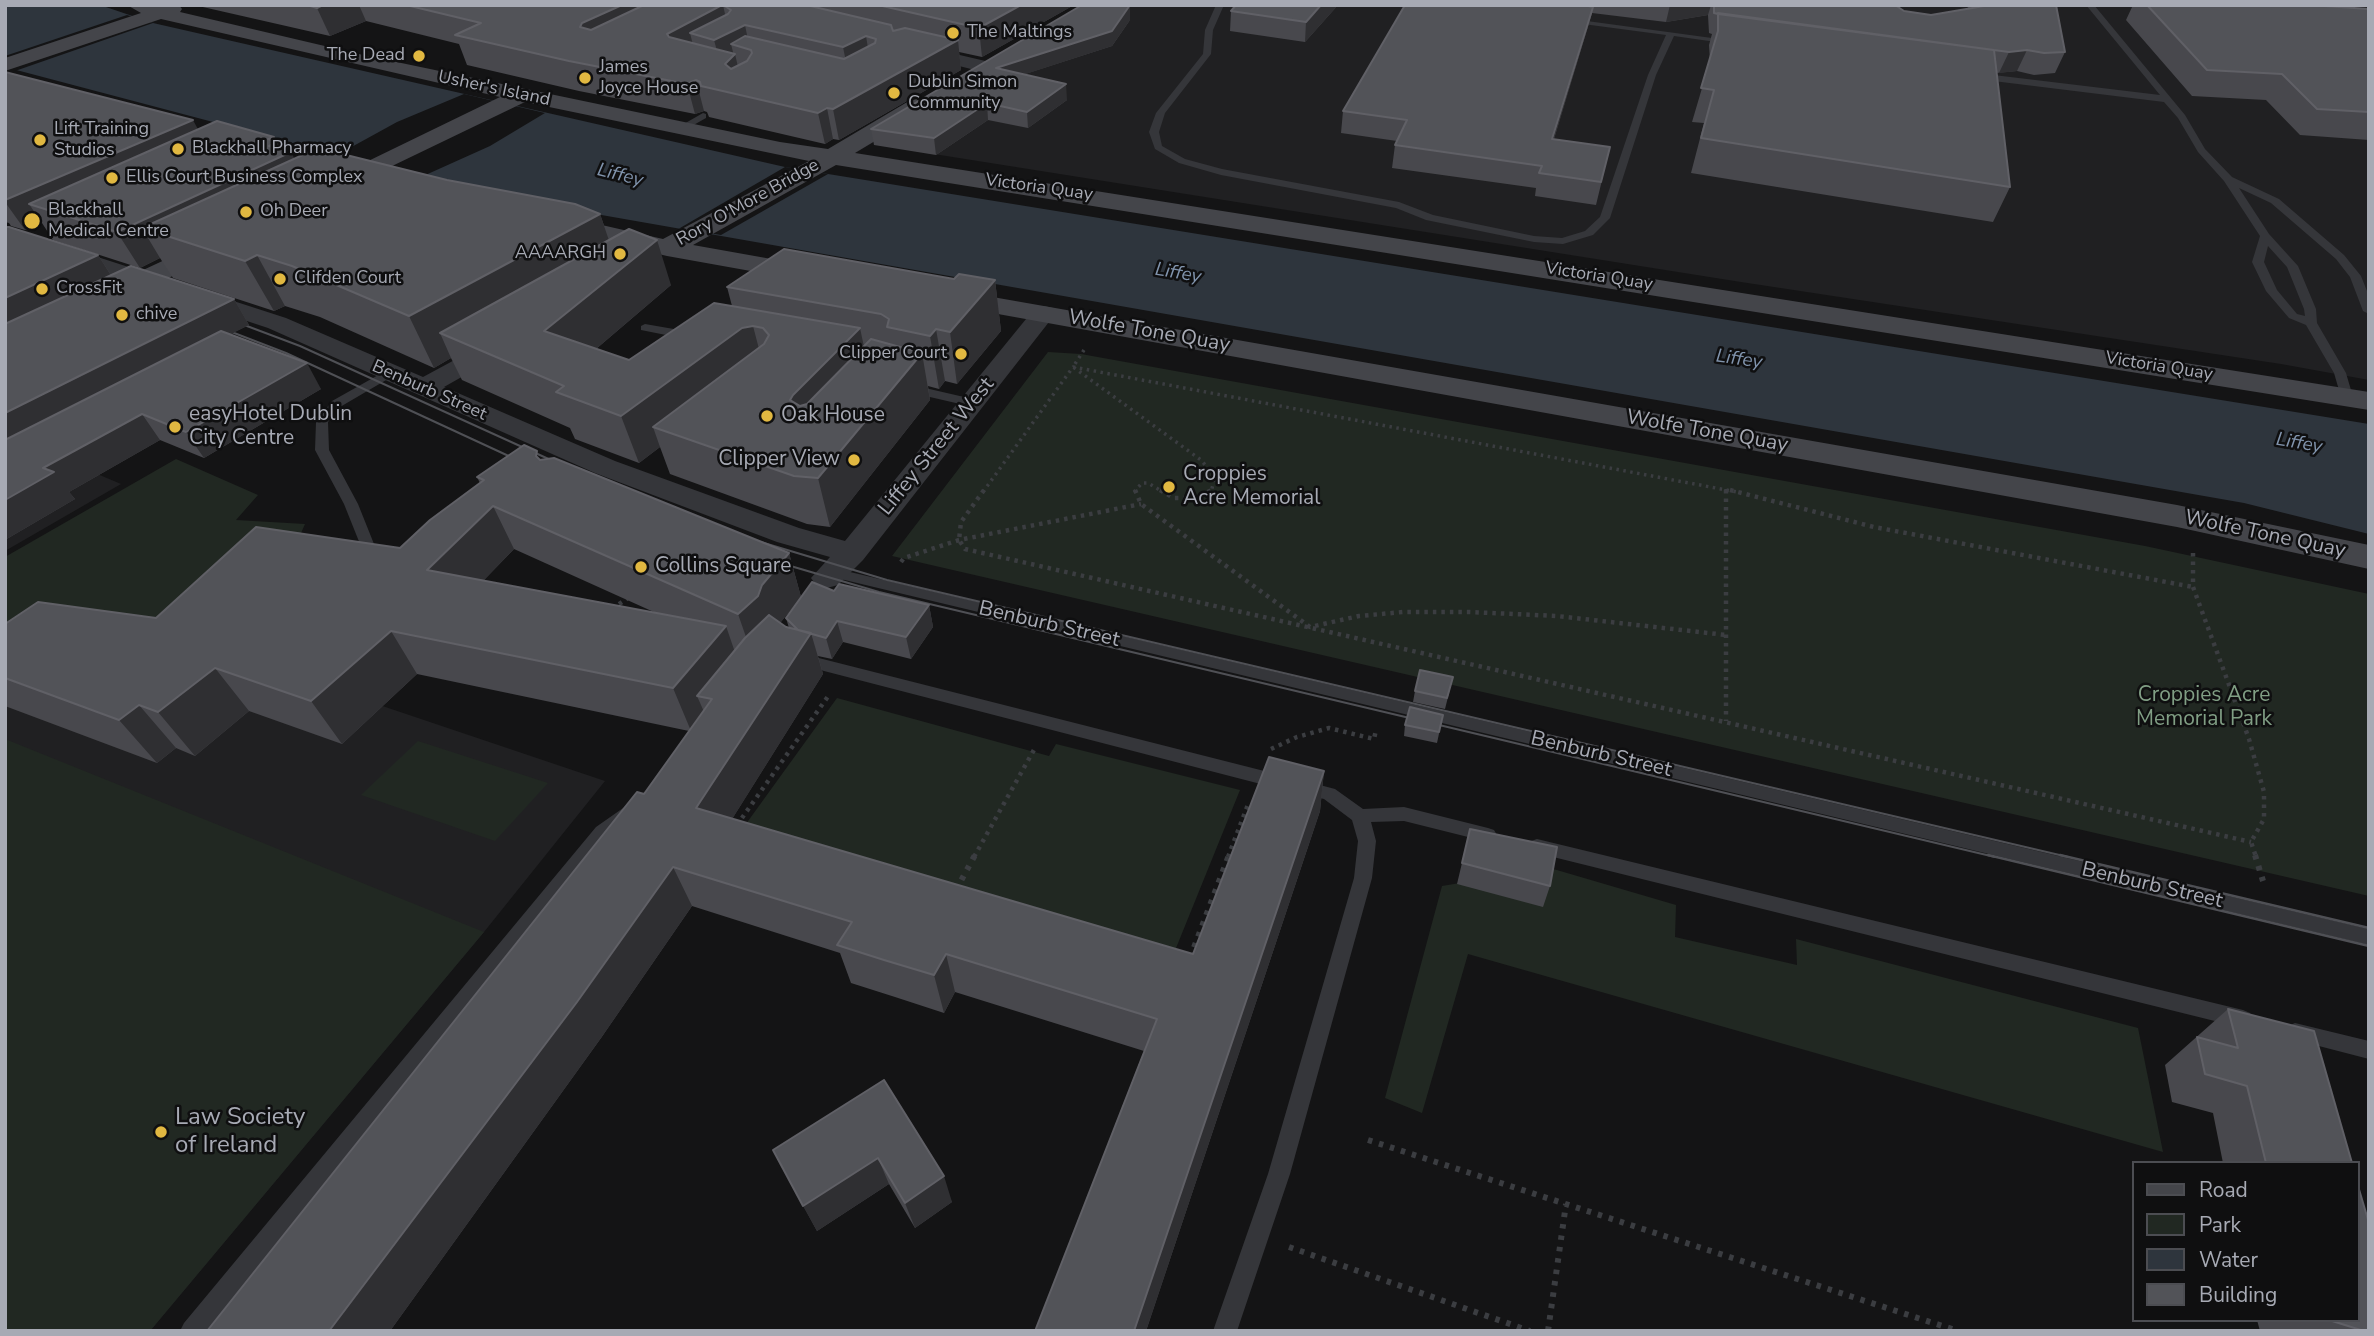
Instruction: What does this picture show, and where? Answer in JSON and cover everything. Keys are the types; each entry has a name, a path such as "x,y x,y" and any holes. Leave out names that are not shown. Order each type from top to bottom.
{"main road":[{"path":"5,65 147,12 184,5"},
{"name":"Usher's Island","path":"147,12 512,99 680,129 820,163"},
{"path":"963,80 1007,55"},
{"path":"5,78 28,84"},
{"name":"Rory O'More Bridge","path":"667,248 940,93"},
{"path":"316,195 512,99"},
{"name":"Victoria Quay","path":"820,163 1116,200 2358,399"},
{"path":"319,165 368,171 394,186"},
{"path":"531,217 667,248 840,279"},
{"path":"80,310 236,234"},
{"name":"Wolfe Tone Quay","path":"921,293 2164,514 2369,556"}],"street":[{"path":"906,49 987,66"},
{"path":"12,241 52,229"},
{"name":"Benburb Street","path":"12,241 145,278 276,323 423,388 598,472 640,480 788,536 832,573"},
{"path":"637,265 667,248"},
{"name":"Liffey Street West","path":"832,573 1044,313"},
{"path":"248,338 276,323"},
{"path":"423,388 517,335"},
{"path":"640,480 665,461"}],"lane":[{"path":"1220,5 1209,30 1207,54 1161,113 1154,132 1158,146 1182,160 1221,173 1399,205 1430,218 1534,239 1563,241 1588,233 1605,218 1651,75 1671,34"},
{"path":"2090,5 2182,117 2201,150 2228,179 2265,236 2292,266 2310,309 2311,323 2358,399"},
{"path":"1555,18 1736,42"},
{"path":"1962,74 2166,99"},
{"path":"680,129 703,116"},
{"path":"2228,179 2275,201 2340,257 2355,276 2369,311"},
{"path":"2265,236 2258,262 2272,291 2292,316 2311,323"},
{"path":"645,328 698,338"},
{"path":"371,554 351,504 322,450 322,422 336,404 388,373"},
{"path":"896,385 973,403"},
{"name":"Benburb Street","path":"832,573 2369,937"},
{"path":"788,651 799,659 814,664 1329,794 1360,816 1404,814 2369,1050"},
{"path":"195,1330 602,832 642,799"},
{"path":"1225,1331 1279,1174 1363,878 1367,841 1360,816"}],"path":[{"path":"1086,346 961,522 959,540 965,549 2252,842"},
{"path":"1073,367 1726,489 1874,527 2193,587"},
{"path":"1073,367 1200,460 1215,477 1211,492 1195,498 1174,498 1147,483 1142,484 1134,491 1141,504 1310,627 1370,615 1470,612 1557,616 1726,635"},
{"path":"1726,489 1726,721"},
{"path":"897,568 904,558 959,540 1141,504"},
{"path":"2192,552 2193,587 2249,739 2264,792 2264,819 2252,842 2266,887"},
{"path":"599,606 612,609 640,590"},
{"path":"736,826 830,693 843,696"},
{"path":"1189,962 1269,750 1297,737 1329,728 1374,739 1379,722"},
{"path":"955,891 1036,746 1059,726"},
{"path":"1023,743 1036,746"},
{"path":"1368,1140 1958,1331"},
{"path":"1548,1331 1566,1204"},
{"path":"1258,1236 1530,1331"}],"shaded area":[{"path":"1109,5 2369,5 2369,380 2281,364 1741,282 877,145"},
{"path":"43,451 121,484 5,551 5,472"},
{"name":"Law Society of Ireland","path":"5,629 329,688 605,781 484,932 150,1331 5,1331"}],"green space":[{"name":"Croppies Acre Memorial Park","path":"1048,352 1081,354 2145,546 2369,594 2369,896 892,556"},
{"path":"176,459 258,495 236,520 305,524 285,570 194,658 5,629 5,557"},
{"path":"837,698 1049,756 1056,744 1240,790 1172,958 743,828"},
{"name":"Law Society of Ireland","path":"5,739 484,932 150,1331 5,1331"},
{"path":"418,741 548,783 495,841 361,795"},
{"path":"1550,868 1676,905 1675,937 1797,965 1796,939 2138,1028 2163,1152 1468,954 1422,1113 1385,1098 1442,886"}],"water":[{"name":"Liffey","path":"5,5 100,5 153,23 785,167 2369,424 2369,534 2244,503 533,203 421,177 5,67"}],"pier":[{"path":"127,15 153,23 15,71 5,67 5,56"},
{"path":"464,94 545,113 490,146 421,177 337,155 397,122"},
{"path":"785,167 828,174 721,235 680,228"}],"building":[{"path":"406,5 622,5 582,23 580,27 591,30 644,5 722,5 667,34 669,37 735,54 725,64 731,69 747,61 752,53 751,50 731,44 745,36 844,59 875,43 876,39 866,36 843,47 745,25 714,40 690,33 728,14 731,10 723,5 806,5 891,25 893,31 905,28 958,40 833,109 827,108 818,113 701,86 696,80 687,84 455,35 481,23"},
{"path":"878,5 1021,5 979,28"},
{"path":"1082,5 1130,5 1112,31 996,68 1066,84 1027,112 987,103 934,138 871,129"},
{"path":"1236,5 1321,5 1306,22 1231,11"},
{"path":"1405,5 1593,7 1552,139 1610,147 1601,182 1539,173 1542,166 1395,145 1407,120 1343,111"},
{"path":"1714,5 1895,5 1904,11 1931,15 1990,5 2056,5 2065,52 2009,52 1718,14 1714,13"},
{"path":"2147,5 2309,5 2369,9 2369,112 2317,109 2282,74 2207,70"},
{"path":"1718,13 1994,50 2010,187 1701,138 1714,90 1701,88 1718,31"},
{"path":"5,72 193,120 5,200"},
{"path":"217,121 274,137 268,139 278,142 269,146 291,152 117,232 29,204"},
{"path":"318,148 447,180 575,204 600,214 409,316 292,266 257,255 245,261 142,228"},
{"path":"5,227 9,227 98,255 5,298"},
{"path":"629,229 657,240 544,331 629,360 714,303 860,328 793,395 790,400 800,406 807,404 871,339 922,353 818,478 794,476 653,427 764,344 769,335 763,328 742,328 621,416 556,392 564,386 440,333"},
{"path":"784,249 954,279 959,274 995,280 950,332 936,329 930,336 887,327 889,319 881,314 727,287"},
{"path":"131,266 234,299 5,413 5,324"},
{"path":"221,331 307,363 186,432 142,414 43,468 54,472 5,500 5,440"},
{"path":"524,445 537,451 536,456 540,460 554,458 789,553 762,585 758,596 738,614 493,506 427,570 726,626 673,688 391,631 311,701 215,668 158,712 139,705 119,720 5,678 5,624 38,602 156,618 256,527 400,548 430,520 484,480 477,477"},
{"path":"812,582 834,591 839,584 929,605 906,637 837,621 826,638 798,630 786,618"},
{"path":"769,615 786,627 811,633 696,808 1193,954 1269,757 1324,771 1134,1331 1035,1331 1157,1019 946,954 934,975 884,960 837,945 852,922 673,867 577,1002 329,1331 207,1331 637,792 644,794 712,699 697,696 745,638"},
{"path":"1420,670 1453,677 1447,698 1415,691"},
{"path":"1410,707 1443,715 1439,732 1405,725"},
{"path":"1470,829 1557,847 1550,886 1462,863"},
{"path":"2228,1009 2314,1031 2351,1161 2266,1161 2247,1086 2205,1074 2197,1037 2238,1048"},
{"path":"884,1080 944,1176 905,1203 878,1158 803,1206 773,1150"},
{"path":"2360,1193 2369,1223 2369,1331 2335,1322 2360,1322"}],"tram line":[{"path":"231,320 300,346 564,466"},
{"path":"216,326 286,353 526,464"},
{"path":"754,540 887,580 2068,857"},
{"path":"777,562 879,592 1995,857"},
{"path":"1988,855 2369,946"},
{"path":"2060,855 2369,928"}],"place":[{"name":"The Maltings","path":"953,33"},
{"name":"The Dead","path":"419,56"},
{"name":"James Joyce House","path":"585,78"},
{"name":"Dublin Simon Community","path":"894,93"},
{"name":"Lift Training Studios","path":"40,140"},
{"name":"Blackhall Pharmacy","path":"178,149"},
{"name":"Ellis Court Business Complex","path":"112,178"},
{"name":"Oh Deer","path":"246,212"},
{"name":"Blackhall Medical Centre","path":"32,221"},
{"name":"AAAARGH","path":"620,254"},
{"name":"Clifden Court","path":"280,279"},
{"name":"CrossFit","path":"42,289"},
{"name":"chive","path":"122,315"},
{"name":"Clipper Court","path":"961,354"},
{"name":"Oak House","path":"767,416"},
{"name":"easyHotel Dublin City Centre","path":"175,427"},
{"name":"Clipper View","path":"854,460"},
{"name":"Croppies Acre Memorial","path":"1169,487"},
{"name":"Collins Square","path":"641,567"},
{"name":"Law Society of Ireland","path":"161,1132"}]}
